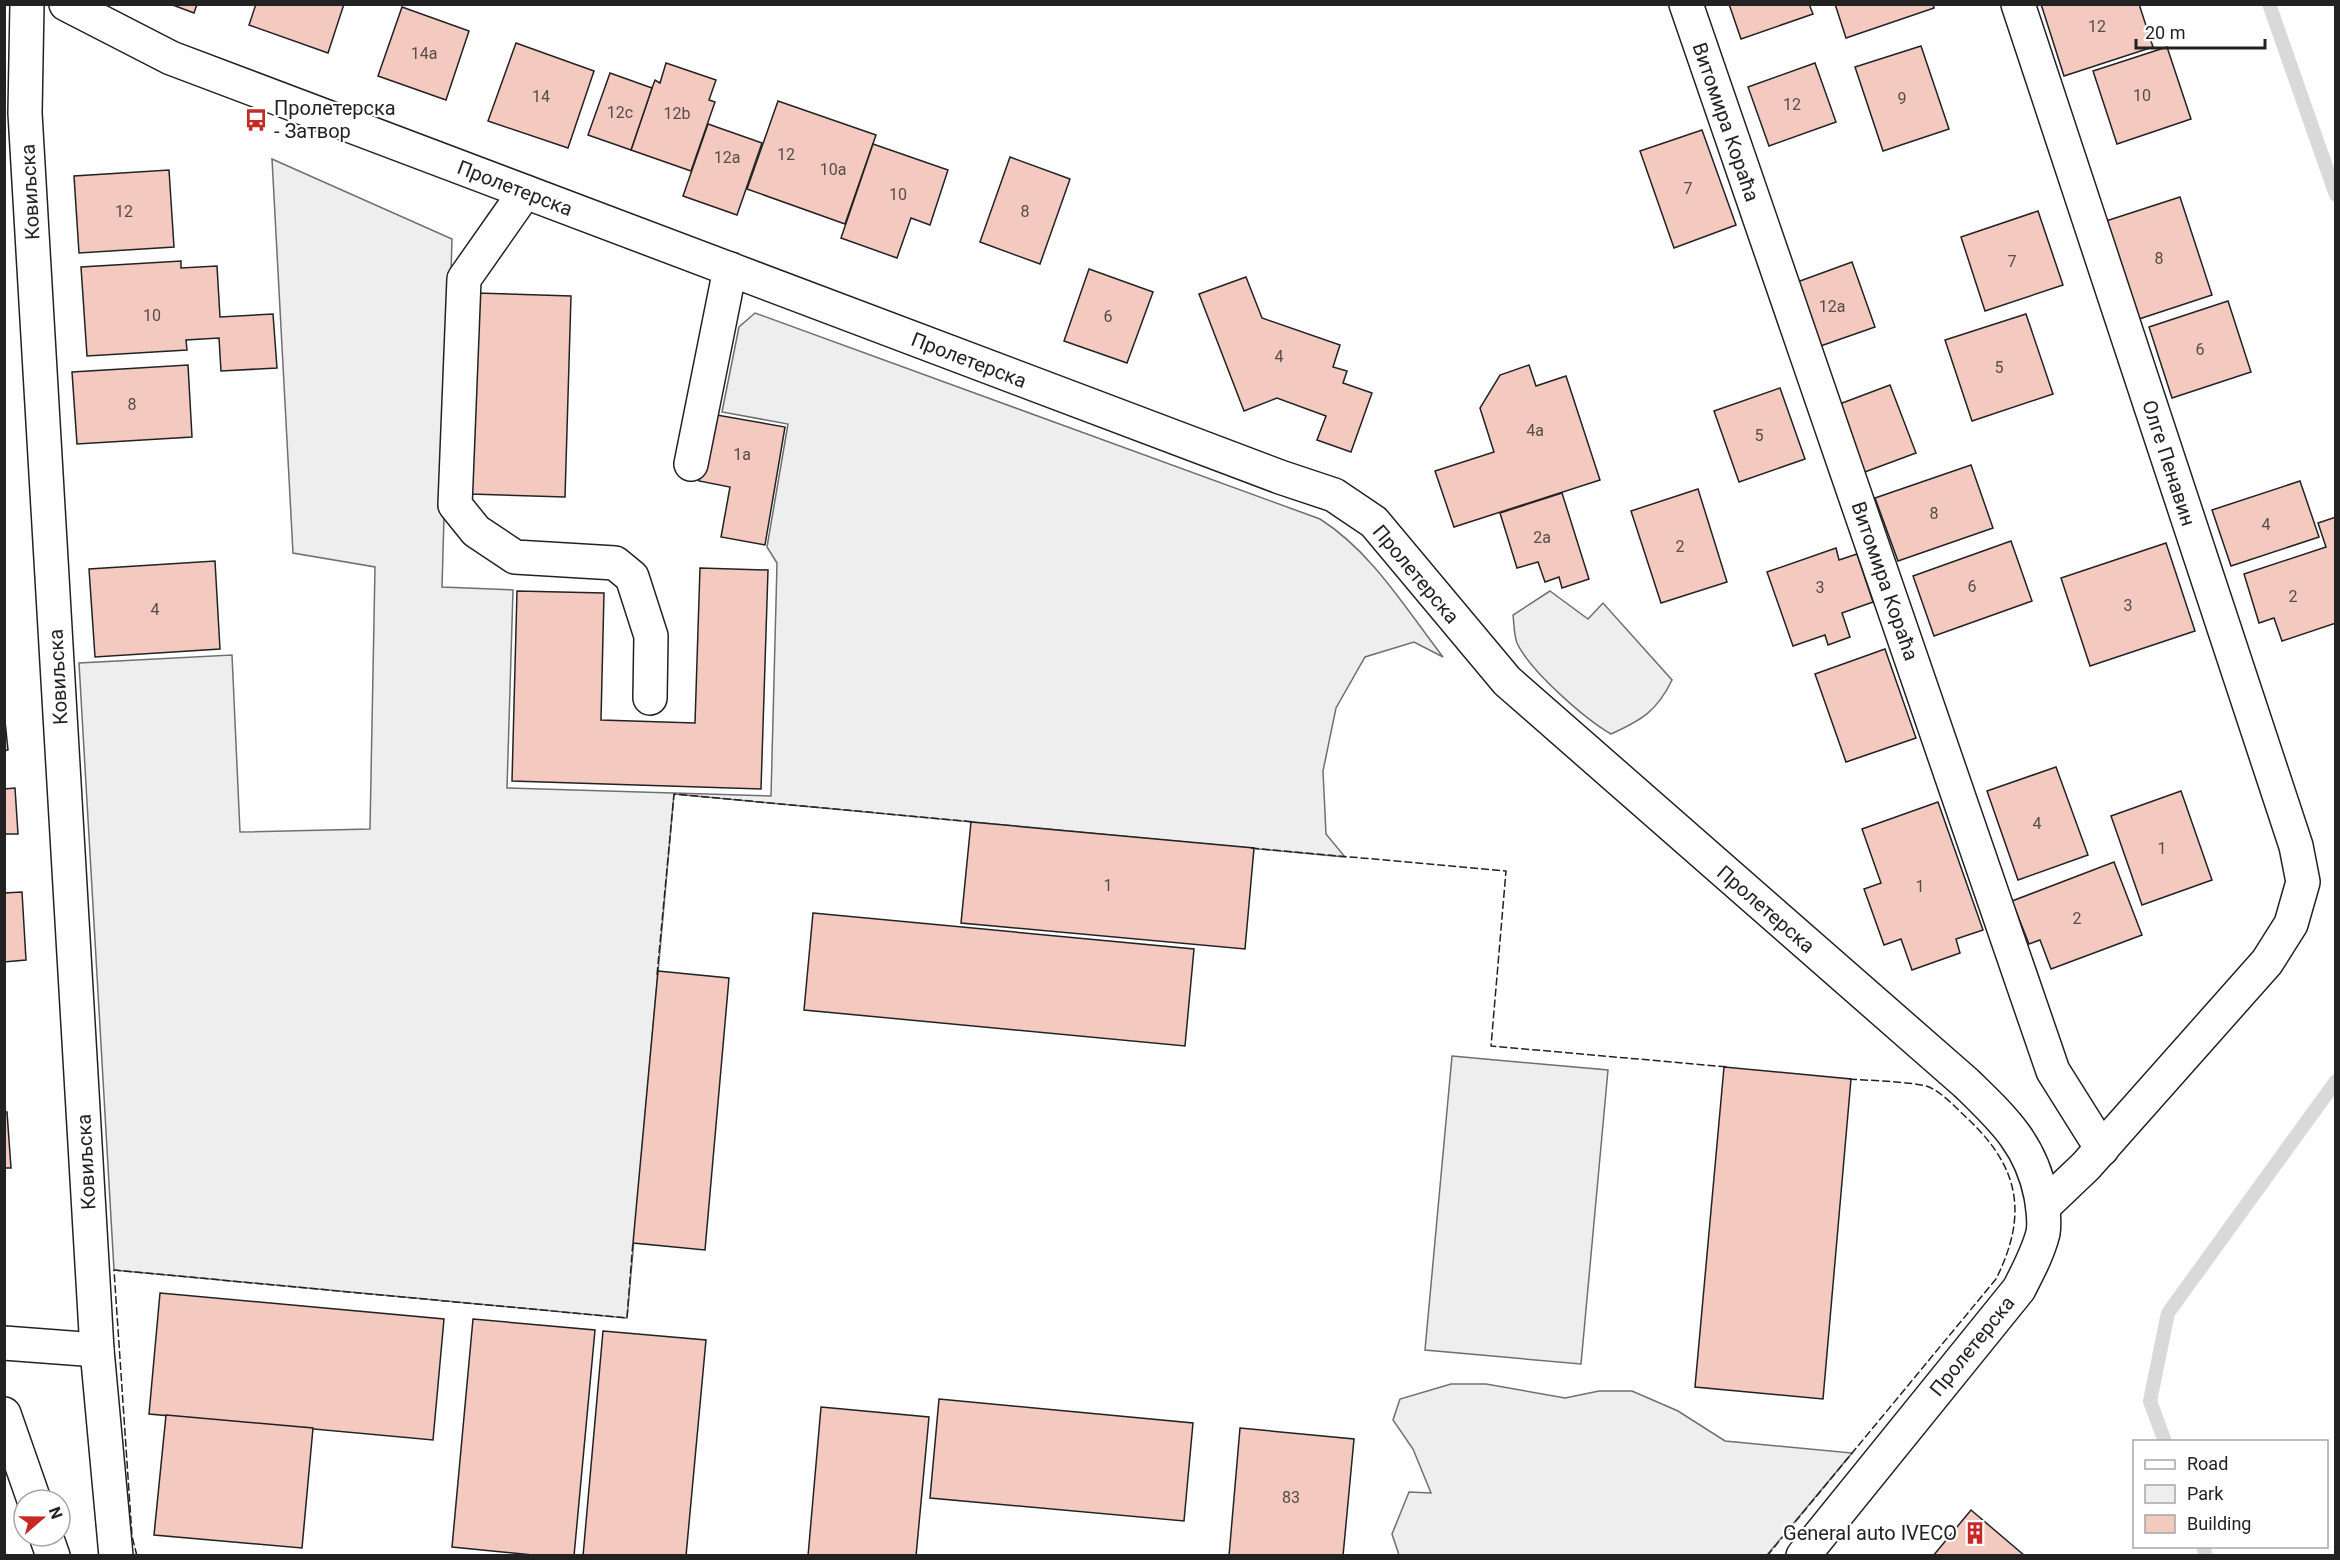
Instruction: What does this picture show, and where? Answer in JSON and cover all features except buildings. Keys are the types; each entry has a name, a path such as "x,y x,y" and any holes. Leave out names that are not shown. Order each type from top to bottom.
{"street":[{"name":"Ковиљска","path":"27,4 25,113 97,1350 116,1556"},
{"name":"Пролетерска","path":"66,4 171,57 1280,477 1334,495 1374,522 1507,681 1901,1026 1998,1115 2024,1145 2037,1175 2043,1207 2043,1231 2035,1257 2019,1289 1803,1556"},
{"name":"Витомира Кораћа","path":"1686,4 2054,1071 2102,1149"},
{"name":"Олге Пенавин","path":"2018,4 2296,846 2303,882 2291,924 2267,962 2102,1149 2043,1207"},
{"path":"525,192 464,279 455,505 476,531 514,557 615,563 632,578 651,636 650,698"},
{"path":"691,464 730,269"},
{"path":"4,1343 97,1350"},
{"path":"4,1414 30,1488"}],"green space":[{"path":"272,159 452,239 442,587 513,590 507,788 771,796 777,563 767,547 788,424 722,412 739,327 755,313 1320,519 1339,532 1387,582 1443,657 1414,642 1365,657 1336,708 1323,771 1326,834 1345,857 674,794 627,1318 114,1270 79,663 232,655 240,832 370,829 375,567 293,553"},
{"path":"1550,591 1588,619 1603,603 1672,680 1660,700 1648,713 1611,734 1573,706 1534,667 1517,643 1513,615"},
{"path":"1452,1056 1608,1070 1581,1364 1425,1350"},
{"path":"1451,1384 1486,1384 1565,1398 1599,1391 1632,1391 1678,1411 1725,1441 1852,1453 1767,1555 1399,1555 1392,1534 1409,1492 1431,1493 1413,1449 1393,1420 1400,1399"}],"waterway":[{"path":"2269,4 2336,195"},
{"path":"2164,1440 2150,1401 2168,1313 2336,1081"},
{"path":"2204,1548 2206,1556"}],"fence":[{"path":"657,975 674,794 974,822"},
{"path":"1251,848 1506,871 1491,1046 1728,1067"},
{"path":"1767,1556 1996,1279 2012,1234 2015,1213 2014,1193 2008,1174 1999,1156 1985,1137 1955,1106 1945,1097 1923,1085 1847,1079"},
{"path":"137,1556 132,1536 114,1270 627,1318 633,1241"}],"place":[{"name":"Пролетерска - Затвор","path":"256,120"},
{"name":"General auto IVECO","path":"1975,1533"}]}
